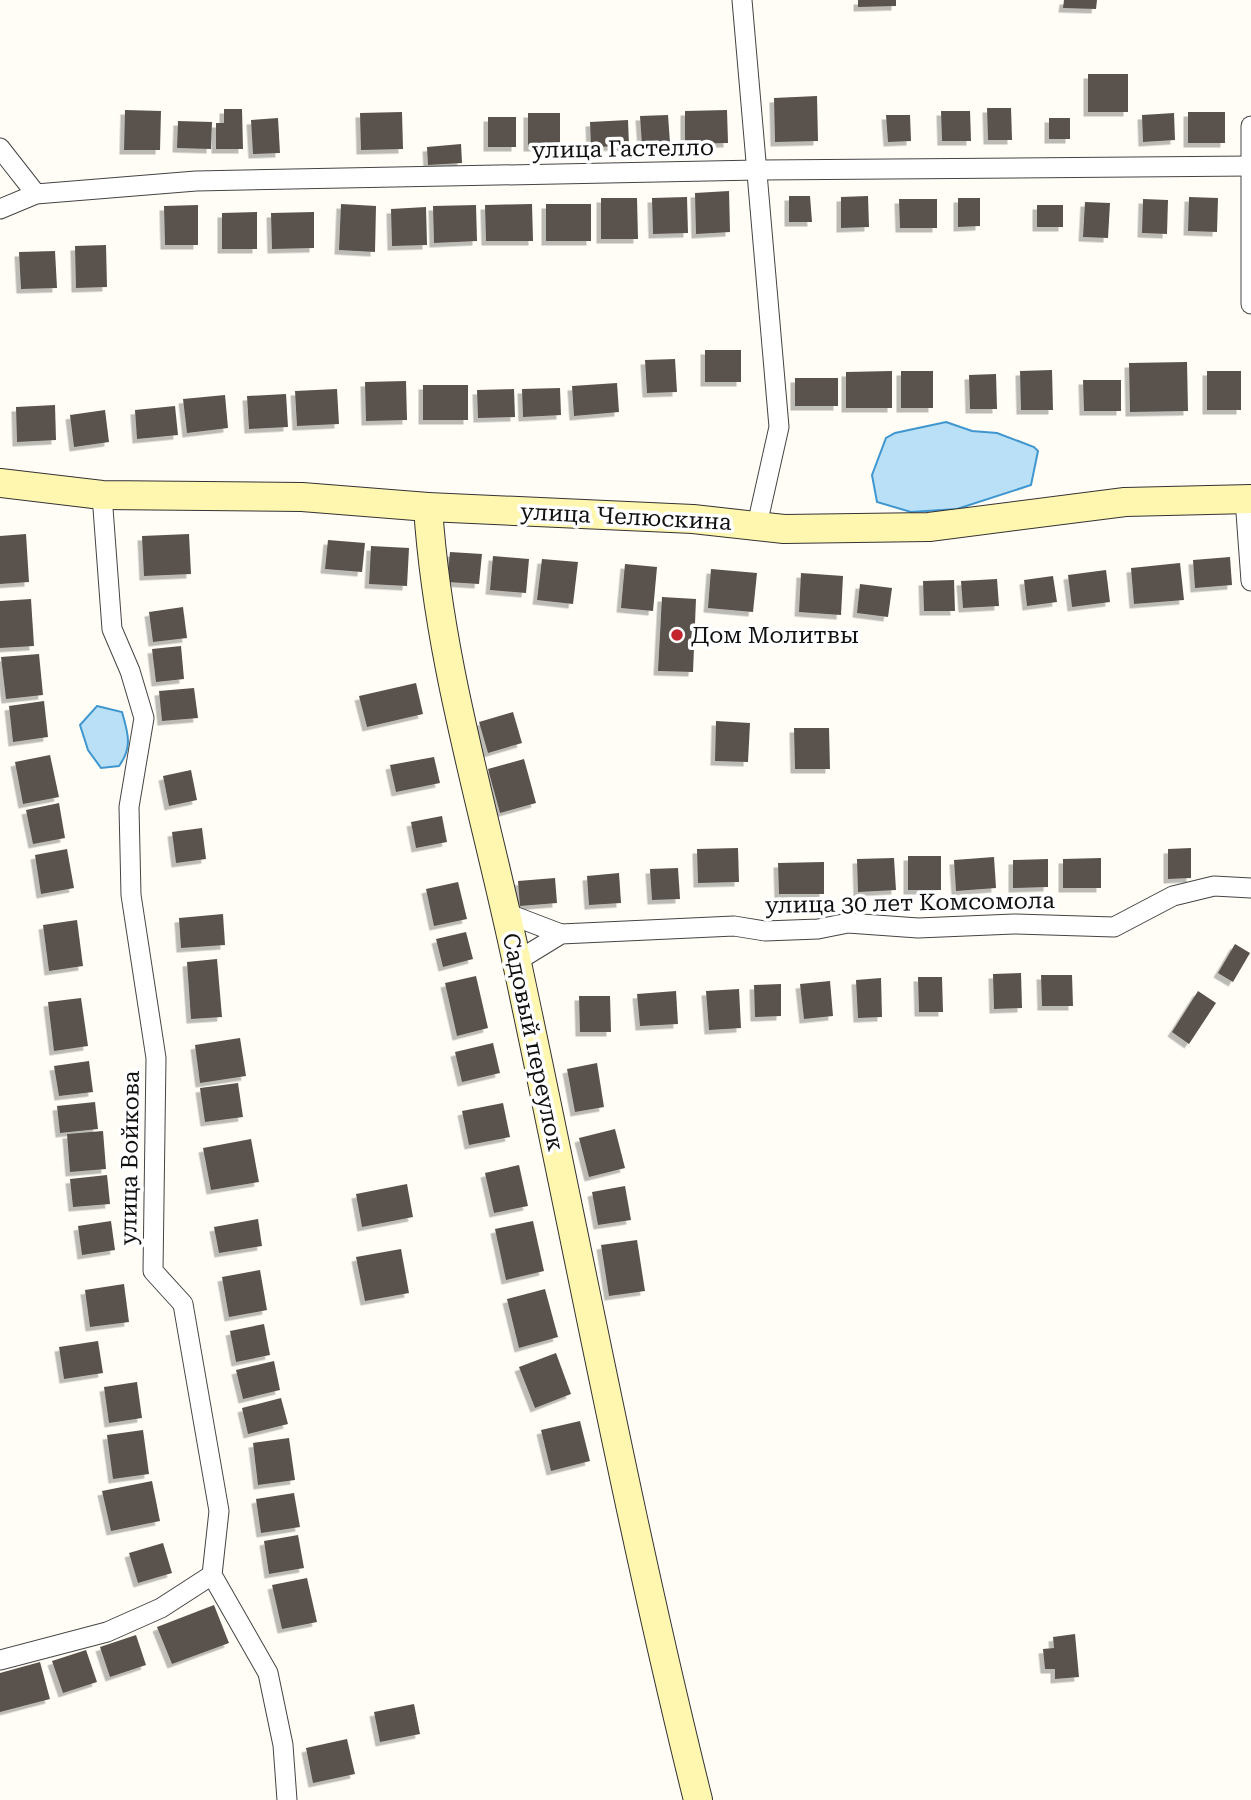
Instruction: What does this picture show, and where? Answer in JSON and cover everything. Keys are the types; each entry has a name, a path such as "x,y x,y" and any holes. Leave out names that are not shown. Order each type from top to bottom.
{"street":[{"path":"742,0 779,427 757,525"},
{"path":"1251,126 1251,304"},
{"path":"0,148 36,194"},
{"name":"улица Гастелло","path":"0,209 36,194 196,181 758,170 1250,166"},
{"name":"улица Челюскина","path":"0,483 102,495 302,497 428,507 757,525 784,529 929,527 1125,502 1248,499"},
{"name":"улица Войкова","path":"102,495 111,629 130,671 144,718 129,807 131,895 156,1058 153,1271 183,1304 219,1511 212,1575"},
{"path":"1248,499 1251,581"},
{"name":"Садовый переулок","path":"428,507 433,580 447,656 517,961 646,1575 698,1800"},
{"name":"улица 30 лет Комсомола","path":"506,914 561,934 734,926 765,931 818,929 848,923 918,928 1014,924 1114,927 1173,896 1214,886 1251,888"},
{"name":"улица 30 лет Комсомола","path":"517,961 561,934"},
{"path":"0,1660 107,1632 162,1608 212,1575 268,1673 283,1745 287,1800"}],"water":[{"path":"946,422 972,431 997,433 1034,447 1038,451 1031,485 957,509 911,512 877,502 872,475 886,438 895,433"},
{"path":"97,706 122,712 128,746 119,766 101,768 88,750 80,725"}],"building":[{"path":"858,0 896,0 896,6 858,7"},
{"path":"1064,0 1097,0 1096,9 1063,8"},
{"path":"1088,74 1128,74 1128,112 1088,112"},
{"path":"817,96 818,141 775,142 774,98"},
{"path":"987,108 1011,108 1012,140 988,140"},
{"path":"224,109 242,109 243,149 216,149 216,123 224,123"},
{"path":"125,110 161,111 160,150 124,150"},
{"path":"727,110 728,143 685,144 685,111"},
{"path":"941,111 970,111 971,141 942,141"},
{"path":"402,112 403,149 361,150 360,113"},
{"path":"1188,112 1225,112 1225,143 1188,143"},
{"path":"528,113 560,113 560,147 528,147"},
{"path":"1174,113 1175,140 1143,142 1142,115"},
{"path":"668,115 670,143 642,145 640,116"},
{"path":"886,115 910,115 911,141 888,142"},
{"path":"488,117 516,117 516,147 488,147"},
{"path":"278,118 280,153 253,154 251,120"},
{"path":"1049,118 1070,118 1070,139 1049,139"},
{"path":"628,120 629,146 591,147 590,122"},
{"path":"178,121 212,122 211,149 177,148"},
{"path":"461,144 462,163 428,165 427,147"},
{"path":"729,191 730,232 696,234 695,193"},
{"path":"789,196 810,196 812,222 789,222"},
{"path":"868,196 869,227 841,228 841,197"},
{"path":"687,197 688,233 653,234 652,198"},
{"path":"1189,197 1218,198 1217,232 1188,231"},
{"path":"601,198 637,198 638,239 601,239"},
{"path":"958,198 980,198 980,226 958,227"},
{"path":"899,199 937,199 937,228 900,228"},
{"path":"1143,199 1168,200 1167,234 1142,233"},
{"path":"1085,202 1110,203 1108,238 1083,237"},
{"path":"341,204 376,206 375,252 339,250"},
{"path":"532,204 533,241 486,241 485,205"},
{"path":"546,204 591,204 591,241 546,241"},
{"path":"198,205 198,245 165,245 164,206"},
{"path":"476,205 477,241 434,243 433,206"},
{"path":"1037,205 1063,205 1063,227 1037,227"},
{"path":"426,207 427,245 392,246 391,209"},
{"path":"257,212 257,249 222,249 222,213"},
{"path":"314,212 314,248 272,249 271,213"},
{"path":"106,245 107,287 76,288 75,246"},
{"path":"55,251 57,288 21,289 19,252"},
{"path":"705,350 741,350 741,382 705,382"},
{"path":"675,359 677,392 647,393 645,360"},
{"path":"1187,362 1188,411 1130,412 1129,363"},
{"path":"1052,370 1053,410 1021,410 1020,371"},
{"path":"892,371 892,408 846,408 846,372"},
{"path":"901,371 933,371 933,408 901,408"},
{"path":"1207,371 1241,371 1241,410 1207,410"},
{"path":"996,374 997,409 970,409 969,375"},
{"path":"795,378 838,378 838,406 795,406"},
{"path":"1083,380 1121,380 1121,411 1084,411"},
{"path":"406,381 407,420 366,421 365,382"},
{"path":"617,383 619,412 574,416 572,386"},
{"path":"423,385 468,385 468,420 423,420"},
{"path":"560,388 561,415 523,417 522,389"},
{"path":"337,389 339,424 297,426 295,391"},
{"path":"514,389 515,417 478,418 477,390"},
{"path":"286,394 288,427 249,429 247,396"},
{"path":"225,395 228,428 187,433 183,399"},
{"path":"55,405 56,440 17,442 16,407"},
{"path":"175,406 178,435 137,439 135,410"},
{"path":"105,410 109,442 74,447 70,415"},
{"path":"26,534 29,582 0,584 0,536"},
{"path":"189,534 191,574 144,576 142,536"},
{"path":"328,540 365,543 362,572 325,569"},
{"path":"371,546 409,548 407,586 369,584"},
{"path":"450,552 482,554 479,584 447,582"},
{"path":"493,556 529,559 526,593 490,590"},
{"path":"1230,557 1232,585 1195,588 1193,560"},
{"path":"542,559 578,562 573,604 537,600"},
{"path":"1180,563 1184,600 1134,604 1131,568"},
{"path":"625,564 657,567 653,611 621,608"},
{"path":"711,569 757,573 753,612 708,608"},
{"path":"1106,570 1110,602 1072,607 1068,575"},
{"path":"801,573 843,576 841,615 799,612"},
{"path":"1053,576 1057,602 1027,606 1024,580"},
{"path":"997,579 999,606 963,608 961,581"},
{"path":"954,580 955,611 924,611 923,581"},
{"path":"860,584 892,588 888,617 857,613"},
{"name":"Дом Молитвы","path":"662,597 696,599 693,672 658,671"},
{"path":"31,599 34,646 0,648 0,601"},
{"path":"183,607 187,638 153,642 149,612"},
{"path":"181,646 184,679 156,682 152,649"},
{"path":"39,654 43,695 6,699 1,657"},
{"path":"416,683 423,714 367,727 359,696"},
{"path":"194,688 198,718 162,721 159,691"},
{"path":"44,701 48,737 13,742 9,706"},
{"path":"513,712 522,743 488,753 479,722"},
{"path":"716,721 750,723 748,762 715,761"},
{"path":"794,728 829,728 830,769 795,769"},
{"path":"50,755 59,797 23,804 15,762"},
{"path":"434,757 440,783 396,792 390,765"},
{"path":"524,759 536,803 500,813 488,769"},
{"path":"191,770 197,800 169,806 163,776"},
{"path":"59,803 65,838 33,844 26,810"},
{"path":"442,816 447,842 416,848 411,822"},
{"path":"202,828 206,859 176,863 172,832"},
{"path":"738,848 739,882 698,883 697,849"},
{"path":"1191,848 1191,878 1168,879 1168,849"},
{"path":"67,849 74,888 41,894 35,855"},
{"path":"908,856 941,856 941,890 908,890"},
{"path":"994,857 996,888 956,891 954,860"},
{"path":"894,858 896,890 858,892 857,859"},
{"path":"1101,858 1101,888 1063,888 1063,859"},
{"path":"1048,859 1048,887 1013,888 1013,860"},
{"path":"824,862 824,894 779,894 778,863"},
{"path":"678,868 680,899 652,900 650,869"},
{"path":"619,873 621,903 589,905 587,876"},
{"path":"555,878 557,903 520,906 518,881"},
{"path":"458,882 467,919 434,926 426,889"},
{"path":"223,914 225,945 181,948 179,918"},
{"path":"77,920 83,966 49,971 43,925"},
{"path":"466,932 473,959 443,967 436,939"},
{"path":"1235,944 1250,953 1233,982 1218,973"},
{"path":"217,959 222,1017 191,1019 187,962"},
{"path":"1021,973 1022,1008 994,1009 993,974"},
{"path":"1041,975 1072,975 1073,1006 1042,1006"},
{"path":"476,976 488,1028 457,1036 445,983"},
{"path":"918,977 942,977 943,1012 919,1012"},
{"path":"881,978 882,1017 858,1018 856,980"},
{"path":"830,981 833,1016 804,1019 800,984"},
{"path":"781,984 781,1016 755,1017 754,985"},
{"path":"739,989 741,1028 709,1030 706,991"},
{"path":"676,991 678,1024 640,1026 637,994"},
{"path":"1198,991 1216,1003 1189,1044 1172,1032"},
{"path":"579,996 610,996 611,1032 580,1032"},
{"path":"81,998 88,1046 54,1051 48,1002"},
{"path":"240,1038 246,1076 200,1083 195,1045"},
{"path":"493,1043 500,1073 462,1082 455,1052"},
{"path":"89,1061 93,1092 59,1096 54,1066"},
{"path":"597,1063 604,1107 575,1112 567,1069"},
{"path":"238,1083 243,1117 205,1122 200,1088"},
{"path":"95,1102 98,1129 60,1133 57,1106"},
{"path":"503,1103 510,1137 469,1145 462,1111"},
{"path":"615,1129 625,1168 589,1177 579,1138"},
{"path":"103,1131 106,1169 70,1172 67,1134"},
{"path":"251,1139 259,1182 211,1190 203,1148"},
{"path":"519,1165 528,1206 494,1213 485,1173"},
{"path":"107,1175 110,1204 73,1207 70,1179"},
{"path":"407,1184 413,1217 362,1227 356,1194"},
{"path":"625,1186 631,1220 598,1225 592,1192"},
{"path":"258,1219 262,1246 219,1253 214,1227"},
{"path":"111,1221 115,1250 82,1255 78,1226"},
{"path":"533,1221 544,1271 506,1280 495,1229"},
{"path":"637,1240 645,1291 609,1296 601,1245"},
{"path":"401,1249 409,1293 365,1301 356,1257"},
{"path":"260,1270 267,1310 229,1317 222,1277"},
{"path":"124,1284 129,1322 90,1327 85,1290"},
{"path":"545,1289 558,1337 519,1348 507,1299"},
{"path":"264,1324 270,1355 236,1362 230,1331"},
{"path":"98,1341 103,1373 64,1379 59,1347"},
{"path":"556,1353 571,1394 535,1408 519,1367"},
{"path":"274,1361 280,1390 243,1399 236,1370"},
{"path":"137,1382 142,1418 109,1423 104,1387"},
{"path":"281,1398 288,1424 248,1434 242,1408"},
{"path":"580,1421 590,1461 551,1471 541,1430"},
{"path":"143,1430 149,1474 113,1479 107,1435"},
{"path":"289,1438 295,1480 258,1485 253,1443"},
{"path":"152,1481 160,1521 111,1531 102,1491"},
{"path":"294,1493 300,1527 261,1533 256,1499"},
{"path":"298,1535 304,1568 269,1574 264,1541"},
{"path":"163,1543 172,1573 138,1583 129,1553"},
{"path":"307,1578 317,1622 282,1629 272,1585"},
{"path":"214,1605 229,1643 172,1664 157,1627"},
{"path":"1075,1634 1079,1677 1055,1679 1055,1669 1045,1669 1043,1649 1054,1648 1053,1637"},
{"path":"136,1635 146,1665 110,1677 100,1647"},
{"path":"86,1650 97,1682 63,1693 52,1661"},
{"path":"40,1662 50,1699 0,1712 0,1673"},
{"path":"414,1704 420,1734 380,1742 374,1712"},
{"path":"347,1739 355,1774 313,1783 306,1748"}],"place":[{"name":"Дом Молитвы","path":"677,635"}]}
